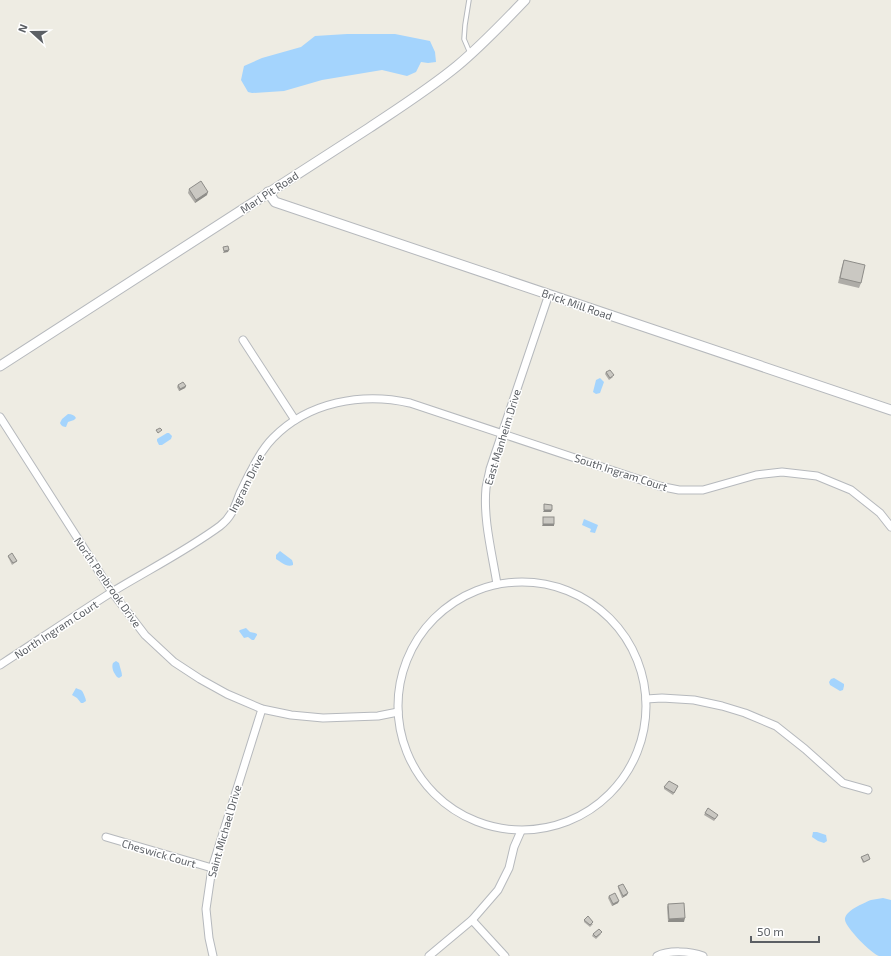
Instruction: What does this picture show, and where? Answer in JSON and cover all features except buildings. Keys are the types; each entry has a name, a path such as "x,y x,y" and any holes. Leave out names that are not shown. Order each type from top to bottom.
{"street":[{"name":"Marl Pit Road","path":"0,366 399,108 439,80 470,54 525,0"},
{"name":"Brick Mill Road","path":"268,192 275,202 891,410"},
{"name":"East Manheim Drive","path":"497,584 486,519 486,487 490,469 549,294"},
{"path":"243,340 295,420"},
{"name":"Ingram Drive","path":"112,592 186,549 222,525 232,513 260,454 272,439 295,420 310,412 340,402 355,399 385,398 410,403 502,433"},
{"name":"North Penbrook Drive","path":"0,417 112,592 145,635 174,662 227,694 262,709 290,715 323,718 378,716 398,712"},
{"name":"South Ingram Court","path":"502,433 659,486 679,490 703,490 756,475 782,472 817,476 851,490 880,514 891,527"},
{"path":"518,582 540,583 567,590 580,596 598,608 613,622 626,639 641,671 646,699 645,722 640,744 631,764 619,783 603,800 585,813 565,823 543,829 521,830 497,828 475,821 454,810 436,796 420,778 409,757 401,735 398,712 399,687 406,662 417,640 432,620 451,604 473,592 497,584 518,582"},
{"name":"North Ingram Court","path":"0,665 112,592"},
{"path":"646,699 662,698 694,700 745,713 776,726 805,749 843,783 868,790"},
{"name":"Saint Michael Drive","path":"213,956 209,938 206,909 212,868 262,709"},
{"path":"429,956 472,920 498,890 509,868 514,847 521,830"},
{"name":"Cheswick Court","path":"106,837 212,868"},
{"path":"472,920 505,956"},
{"path":"657,956 662,953 684,952 703,956"}],"lane":[{"path":"469,0 464,39 470,54"}],"water":[{"path":"395,34 430,41 435,52 436,62 421,62 416,72 407,76 382,70 322,80 284,91 248,92 241,80 244,66 262,58 301,47 315,36"},
{"path":"600,378 604,382 600,393 596,394 593,392 596,380"},
{"path":"68,414 73,415 76,418 68,422 66,427 63,427 60,423"},
{"path":"167,433 172,436 171,439 162,445 159,445 157,439"},
{"path":"584,519 598,525 595,533 590,532 591,529 582,525"},
{"path":"280,551 292,560 293,565 286,565 276,559 276,555"},
{"path":"246,628 250,632 257,634 254,640 248,637 244,638 239,631"},
{"path":"116,661 119,663 122,673 122,676 119,678 114,672 112,665"},
{"path":"834,678 844,684 843,690 840,691 830,685 829,682"},
{"path":"76,688 81,690 83,693 86,701 83,703 72,695"},
{"path":"813,832 826,835 827,841 824,843 818,841 812,837"},
{"path":"883,898 891,900 891,956 879,956 875,954 859,940 846,924 845,920 848,914 855,908 871,900"}]}
